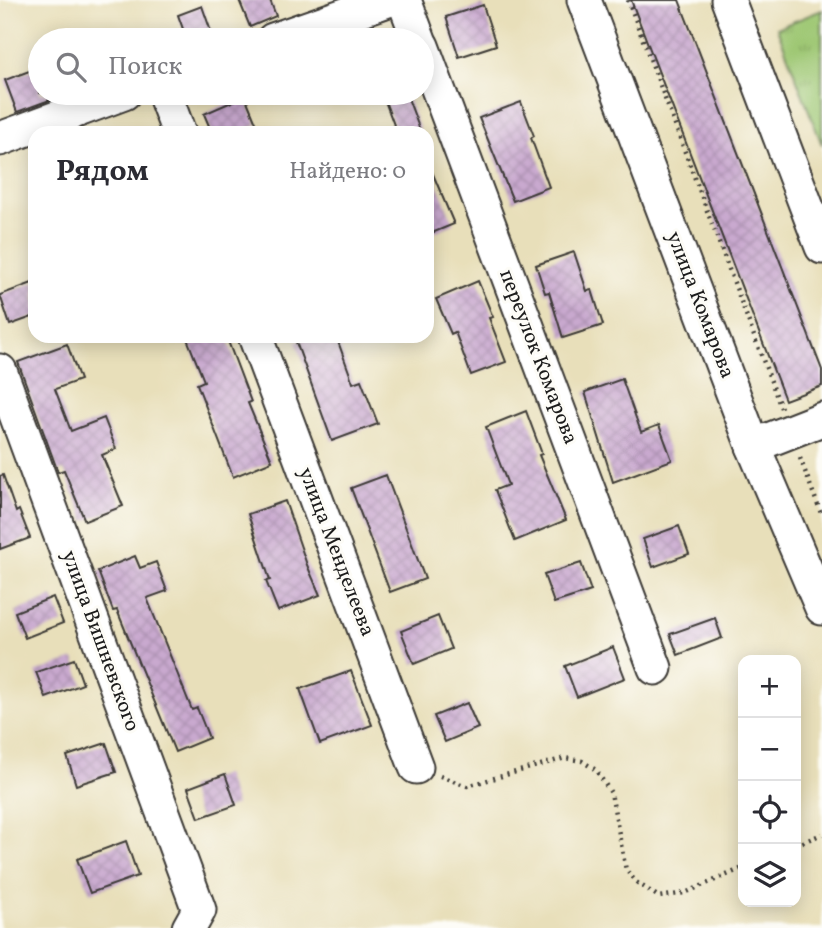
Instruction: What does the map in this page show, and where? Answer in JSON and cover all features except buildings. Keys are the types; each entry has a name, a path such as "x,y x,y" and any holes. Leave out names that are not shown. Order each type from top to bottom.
{"street":[{"path":"308,28 388,0"},
{"path":"404,0 414,28"},
{"name":"улица Комарова","path":"584,0 753,446 822,608"},
{"path":"728,0 822,247"},
{"name":"переулок Комарова","path":"434,78 655,668"},
{"path":"35,126 92,105"},
{"path":"168,105 176,126"},
{"path":"0,139 28,129"},
{"name":"улица Менделеева","path":"258,343 416,767"},
{"name":"улица Вишневского","path":"0,371 194,919"},
{"path":"753,446 822,419"}],"path":[{"path":"628,0 822,516"},
{"path":"416,767 467,786 565,758 582,761 596,770 611,793 626,870 636,882 659,897 685,893 738,870"},
{"path":"798,844 822,834"}],"green space":[{"path":"822,10 822,145 777,28"}]}
